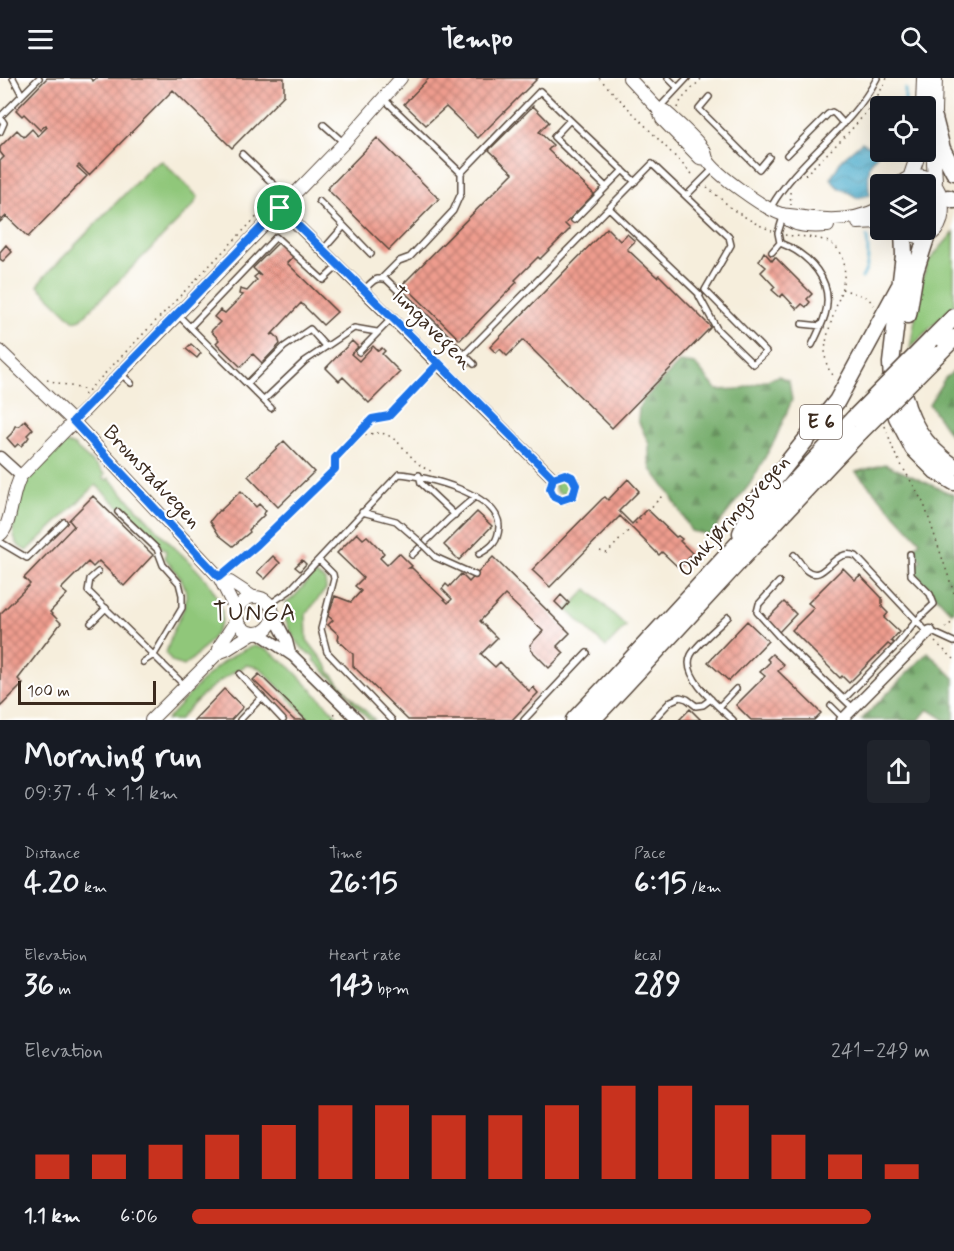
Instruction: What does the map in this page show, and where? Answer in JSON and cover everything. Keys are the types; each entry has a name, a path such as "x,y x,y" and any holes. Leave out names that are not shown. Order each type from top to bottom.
{"highway":[{"path":"936,133 954,172"},
{"name":"E 6","path":"903,240 904,255 899,287 900,303 890,377 897,417 913,448 936,471 954,482"},
{"path":"925,240 915,272 901,355 901,380 905,402 916,427 931,448 954,467"},
{"name":"E 6","path":"734,549 753,506 837,400 899,287"},
{"name":"Omkjøringsvegen","path":"574,720 734,549 934,347 954,317"},
{"name":"Omkjøringsvegen","path":"934,347 954,338"},
{"name":"E 6","path":"934,347 954,350"},
{"name":"Omkjøringsvegen","path":"592,720 670,638 777,519 857,425"}],"main road":[{"path":"924,78 926,96"},
{"path":"931,96 935,78"},
{"path":"936,182 951,199 948,217 936,232"}],"street":[{"path":"0,535 7,527 12,497 21,476 119,372 280,208 285,195 344,143 401,78"},
{"path":"629,78 658,109 672,117 706,153 711,163 739,189 770,209 783,214 821,219 844,219 870,213"},
{"name":"Tungavegen","path":"280,208 553,478"},
{"path":"783,214 787,221 810,226 870,223"},
{"name":"Bromstadvegen","path":"0,351 73,421 220,579 237,616"},
{"path":"0,457 21,476"},
{"name":"Bromstadvegen","path":"220,579 230,582 253,597"},
{"path":"218,653 220,645 237,616 241,602 253,597 262,598 272,610 287,641 290,653"},
{"path":"151,720 218,653 269,627 272,610"},
{"path":"237,616 243,629 256,633 290,653 358,720"},
{"path":"842,719 930,635"}],"lane":[{"path":"13,78 22,95"},
{"path":"0,132 4,123 0,117 39,78"},
{"path":"668,78 677,87"},
{"path":"658,109 687,78"},
{"path":"770,209 788,183 867,98 877,78"},
{"path":"382,278 399,261 410,257 453,211 461,194 461,173 540,91 635,182"},
{"path":"709,97 699,110 759,169 769,157"},
{"path":"383,98 461,173"},
{"path":"787,155 828,114 832,112 844,124"},
{"path":"570,120 554,137 606,187"},
{"path":"324,125 344,143"},
{"path":"242,154 285,195"},
{"path":"686,196 711,163"},
{"path":"464,355 652,164 729,237 731,245 705,290 699,296"},
{"path":"574,220 622,170"},
{"path":"319,201 372,254"},
{"path":"609,208 699,296 717,329 753,364 766,352 705,290"},
{"path":"780,243 778,233 783,214"},
{"path":"323,250 344,226"},
{"path":"189,327 276,237 323,280 339,265"},
{"path":"772,252 780,243"},
{"path":"780,243 791,247 808,260 822,277 827,306 812,345"},
{"path":"364,290 374,279 387,280 474,364"},
{"path":"177,314 271,408"},
{"path":"359,352 393,318"},
{"path":"802,324 821,326"},
{"path":"264,400 305,361 354,328 377,332"},
{"path":"247,384 284,347 310,329 326,346"},
{"path":"119,372 131,383"},
{"path":"272,610 399,474 420,476 476,496 493,508 499,522 498,537 494,546 479,554"},
{"path":"565,474 572,477 576,485 573,496 561,500 554,497 550,489 553,478 565,474"},
{"path":"420,476 421,483 455,515"},
{"path":"412,555 476,496"},
{"path":"118,512 157,549 163,565 179,583 182,608 154,655 143,662"},
{"path":"362,512 396,521 435,557 475,576"},
{"path":"0,542 27,558 64,522"},
{"path":"220,579 263,539"},
{"path":"844,699 934,604 930,594 911,575 910,554"},
{"path":"794,555 807,570 815,573 821,573 842,555 856,556 930,635 954,642"},
{"path":"318,560 333,574 334,579 321,629 327,652 392,720"},
{"path":"98,572 90,579 88,591 184,686"},
{"path":"779,582 759,604 757,612 783,641 853,708"},
{"path":"91,622 106,608"},
{"path":"728,617 691,654 689,663 695,681 733,720"},
{"path":"524,720 587,653"},
{"path":"240,674 283,720"},
{"path":"719,706 736,689"},
{"path":"240,720 262,697"},
{"path":"653,720 671,701 680,697 696,706 703,705 711,699"},
{"path":"831,706 842,719"}],"path":[{"path":"678,113 681,100 702,78"},
{"path":"802,178 858,123 874,103 887,78"},
{"path":"794,186 789,198 791,205 797,210"},
{"path":"82,398 87,390 285,195"},
{"path":"833,244 841,253 845,264 824,357 828,369 842,381"},
{"path":"841,289 868,298 873,303 874,309"},
{"path":"263,539 335,469 335,458 372,419 389,416 439,363"},
{"path":"44,379 87,390"},
{"path":"884,424 895,454 924,504 954,593"},
{"path":"358,433 363,435 384,433 390,436 423,468 431,471"},
{"path":"600,551 607,553 662,496"},
{"path":"930,635 954,659"},
{"path":"332,720 335,709"}],"green space":[{"path":"162,161 198,197 193,206 81,319 74,321 38,286 43,278 153,165"},
{"path":"954,232 954,305 910,348 922,280 928,262"},
{"path":"680,362 695,364 717,390 740,389 779,376 789,381 792,400 775,440 750,484 710,535 691,531 670,494 651,469 649,444 638,420 639,408 644,399"},
{"path":"954,371 954,440 929,404 945,378"},
{"path":"64,442 74,446 105,474 103,477 107,480 109,478 201,574 216,594 222,616 218,630 208,644 184,666 172,662 166,653 186,602 182,581 165,558 166,551 96,485 27,551 16,541 13,517 21,486 40,462"},
{"path":"885,464 954,495 954,611 951,612 913,571 921,560 913,550 920,541 856,472"},
{"path":"560,478 566,478 571,486 569,492 560,494 555,489 555,483"},
{"path":"314,575 325,580 326,589 306,614 307,640 329,671 375,720 370,720 351,701 352,699 314,660 315,658 301,646 288,626 284,614 288,606 286,603"},
{"path":"587,589 626,626 606,647 567,610"},
{"path":"254,646 268,650 291,668 341,720 310,720 260,668 247,665 210,689 179,720 166,720 217,667 228,658"},
{"path":"928,652 954,678 954,720 945,720 928,709 919,720 861,720"}],"water":[{"path":"862,142 870,146 870,162 872,162 868,181 870,195 857,198 833,182 831,178 842,159"}],"building":[{"path":"47,78 90,78 93,81 96,78 284,78 284,95 232,148 173,90 89,175 79,165 77,167 87,176 28,237 6,216 0,222 0,161 4,157 0,152 0,147 17,130 24,137 32,129 38,136 47,127 46,125 40,130 24,114 22,116 16,110"},
{"path":"429,78 538,78 478,138 446,107 426,125 404,104"},
{"path":"533,106 549,122 539,132 553,145 548,150 594,194 565,224 570,229 515,280 517,282 460,340 403,284 513,173 489,150"},
{"path":"377,138 439,199 389,250 327,189"},
{"path":"607,228 620,241 627,234 635,241 627,249 657,277 659,275 711,327 612,428 523,340 507,356 500,349 496,353 490,347"},
{"path":"279,242 293,257 287,263 337,312 323,325 301,303 271,335 274,334 278,338 280,344 262,363 253,354 241,367 216,343 219,340 211,331 220,322 214,317 220,310 225,313 243,295 239,294 240,289 247,291 257,280 254,277 258,274 261,276 253,268"},
{"path":"6,245 12,252 3,261 0,259 0,252"},
{"path":"764,252 772,261 775,257 812,294 807,299 810,302 806,307 802,304 797,309 783,294 780,297 772,290 775,287 761,272 766,267 759,261"},
{"path":"352,341 358,347 351,354 359,361 373,346 378,351 382,348 385,351 382,354 400,372 369,403 343,377 339,381 326,368"},
{"path":"191,344 201,353 197,358 186,349"},
{"path":"25,420 33,429 21,446 18,444 15,447 7,438 15,426 19,426"},
{"path":"284,441 314,472 278,507 248,476"},
{"path":"628,479 639,491 619,511 632,524 647,509 676,537 682,539 680,541 692,553 688,559 679,568 662,552 659,555 620,516 550,587 532,570 602,499 605,497 608,500"},
{"path":"241,491 256,507 259,504 266,511 249,530 250,532 233,546 219,535 210,521"},
{"path":"93,496 153,555 124,586 99,561 93,567 88,562 61,589 67,594 50,612 61,623 18,679 23,684 0,707 0,614 30,584 24,578 74,526 69,520"},
{"path":"477,512 492,526 459,560 444,545"},
{"path":"357,533 363,539 367,536 384,553 380,558 387,565 399,553 412,566 409,568 412,568 448,603 452,599 442,589 446,584 449,587 461,574 469,582 493,557 570,633 557,646 564,653 549,668 531,650 530,645 543,631 505,595 480,621 497,638 481,654 495,667 500,662 529,691 533,687 538,693 512,720 408,720 353,666 353,654 338,640 339,635 328,625 333,620 328,616 335,596 351,602 361,591 355,586 363,578 337,553"},
{"path":"273,556 280,563 265,579 257,572"},
{"path":"302,560 306,564 300,571 295,567"},
{"path":"843,568 855,580 860,575 882,598 882,607 888,613 884,618 899,632 891,641 894,643 891,646 888,644 849,683 842,676 840,678 792,630 814,608 808,603"},
{"path":"561,595 569,603 563,610 555,602"},
{"path":"784,602 796,614 779,632 766,620"},
{"path":"747,621 768,641 729,681 708,662"},
{"path":"772,654 784,665 778,671 821,713 814,720 751,720 736,705 765,676 760,672 770,662 767,659"},
{"path":"259,674 306,720 294,720 253,680"},
{"path":"224,689 243,707 231,720 194,720"},
{"path":"690,709 701,720 679,720"}],"waterway":[{"path":"905,89 905,96"},
{"path":"862,278 867,263 867,237"}],"district":[{"name":"TUNGA","path":"255,613"}],"route":[{"path":"280,208 73,421 219,577 290,515 335,469 335,458 372,419 389,416 439,363 553,478 550,489 554,497 566,500 573,496 576,485 572,477 561,474 553,478 496,420 439,363 280,208"}]}
